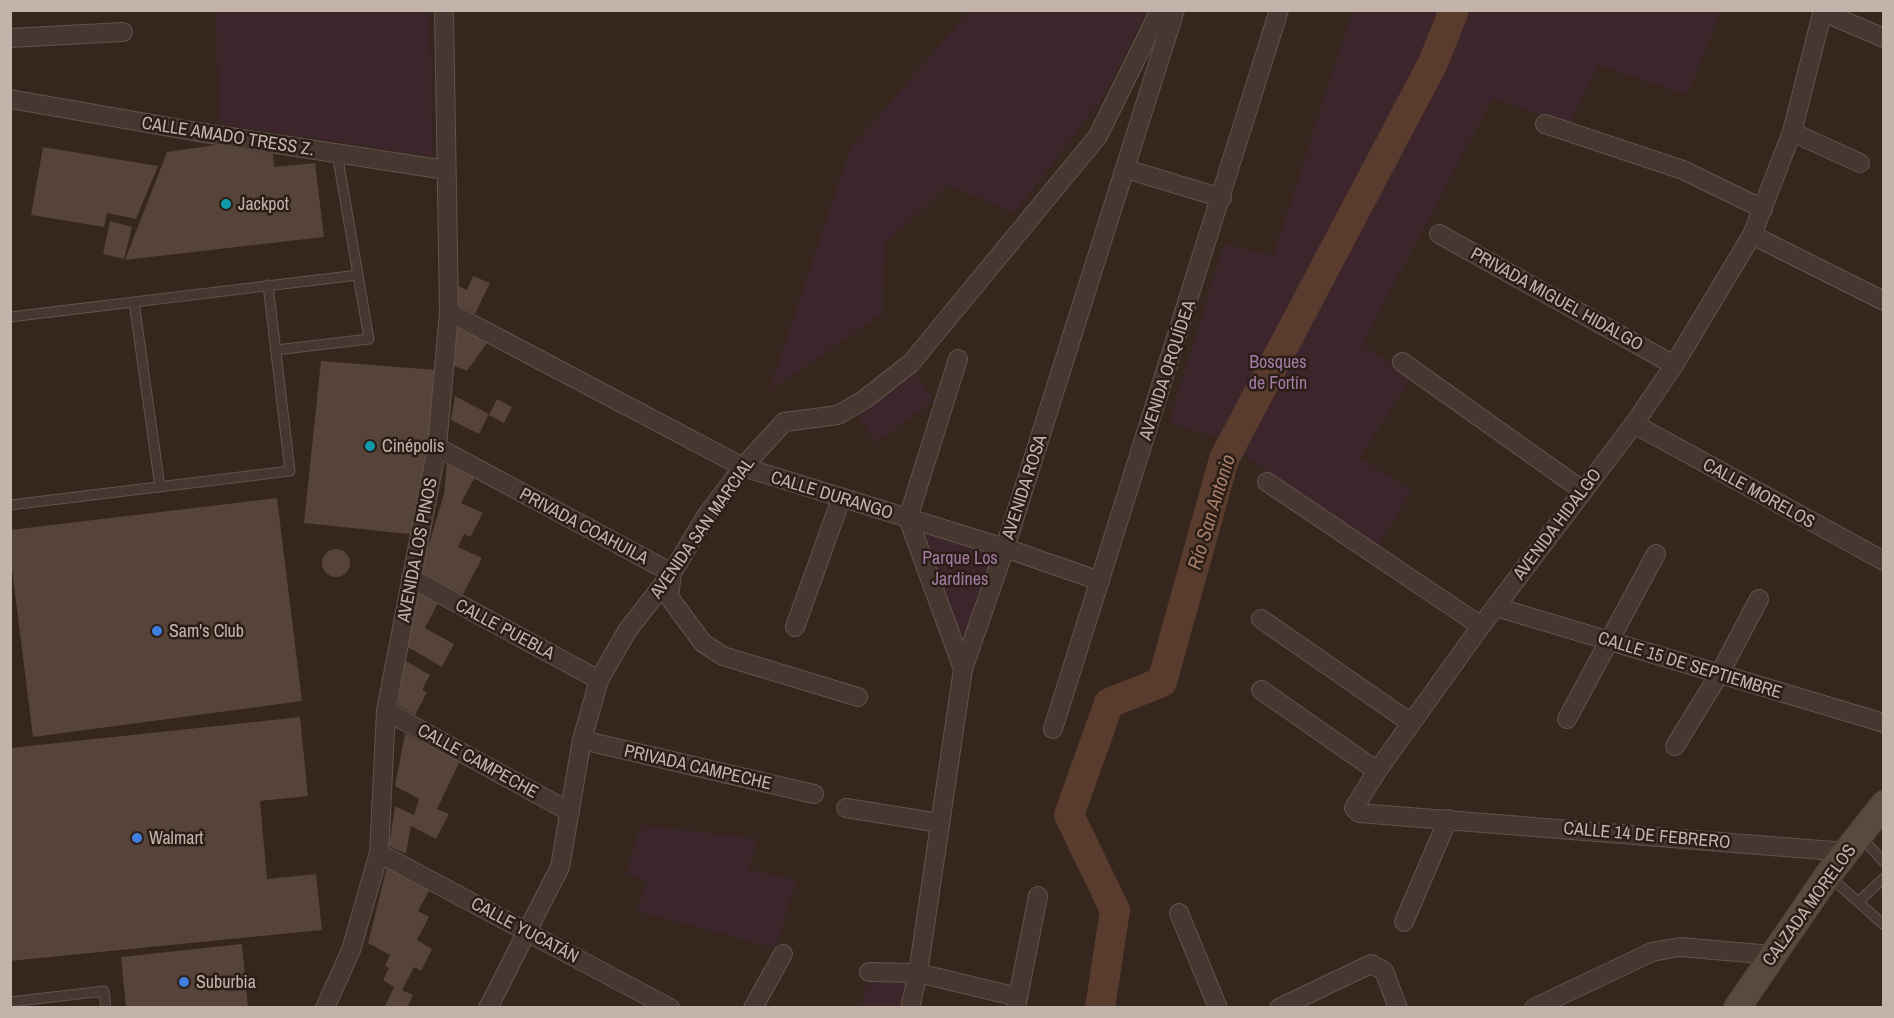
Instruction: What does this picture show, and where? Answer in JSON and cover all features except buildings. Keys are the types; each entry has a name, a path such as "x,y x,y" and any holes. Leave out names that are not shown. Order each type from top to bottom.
{"street":[{"name":"AVENIDA LOS PINOS","path":"326,1008 351,950 379,853 386,711 437,447 449,312 444,10"},
{"name":"AVENIDA SAN MARCIAL","path":"488,1008 560,867 582,740 599,680 627,631 672,573 706,516 742,467 784,422 838,415 865,399 911,363 1098,136 1160,10"},
{"name":"AVENIDA ROSA","path":"910,1008 918,974 963,669 1005,548 1175,10"},
{"name":"AVENIDA ORQUÍDEA","path":"1053,729 1222,198 1279,10"},
{"path":"1823,11 1884,38"},
{"name":"AVENIDA HIDALGO","path":"1354,808 1377,771 1481,626 1634,424 1674,365 1752,235 1792,132 1823,11"},
{"path":"10,38 123,32"},
{"name":"CALLE AMADO TRESS Z.","path":"10,99 446,170"},
{"path":"1545,124 1683,170 1763,209"},
{"path":"1792,132 1860,163"},
{"path":"1126,169 1222,198"},
{"name":"PRIVADA MIGUEL HIDALGO","path":"1439,234 1674,365"},
{"path":"1752,235 1884,301"},
{"name":"CALLE DURANGO","path":"449,312 742,467 841,500 1005,548 1100,581"},
{"path":"958,359 908,518 963,669"},
{"path":"1402,362 1582,490"},
{"name":"CALLE MORELOS","path":"1634,424 1884,561"},
{"name":"PRIVADA COAHUILA","path":"437,447 672,573"},
{"path":"1267,482 1481,626"},
{"path":"795,627 841,500"},
{"path":"1567,719 1656,554"},
{"path":"672,573 669,597 703,643 723,657 858,697"},
{"name":"CALLE PUEBLA","path":"411,578 599,680"},
{"path":"1675,746 1720,673 1759,599"},
{"name":"CALLE 15 DE SEPTIEMBRE","path":"1496,607 1884,723"},
{"path":"1261,619 1411,723"},
{"path":"1261,690 1377,771"},
{"name":"CALLE CAMPECHE","path":"386,711 570,812"},
{"name":"PRIVADA CAMPECHE","path":"582,740 814,794"},
{"name":"CALZADA MORELOS","path":"1737,1008 1828,875 1884,804"},
{"path":"846,808 940,823"},
{"name":"CALLE 14 DE FEBRERO","path":"1354,808 1359,813 1853,843"},
{"path":"1404,922 1448,819"},
{"name":"CALLE YUCATÁN","path":"379,853 670,1008"},
{"path":"869,972 918,974 1017,1002 1038,896"},
{"path":"1179,913 1218,1008"},
{"path":"1534,1008 1652,952 1680,948 1772,955"},
{"path":"753,1008 783,954"},
{"path":"1279,1008 1371,964 1384,971 1398,1008"}],"lane":[{"path":"276,350 369,339 338,153"},
{"path":"10,317 358,275"},
{"path":"10,505 290,471 268,285"},
{"path":"134,302 160,487"},
{"path":"1853,843 1884,862"},
{"path":"1828,875 1884,925"},
{"path":"1858,902 1884,878"},
{"path":"10,1002 104,992 106,1008"}],"green space":[{"path":"216,11 430,11 432,156 219,124"},
{"path":"969,11 1147,11 1104,96 1015,213 948,185 885,244 882,314 769,391 850,149"},
{"name":"Bosques de Fortín","path":"1353,11 1721,11 1687,95 1598,65 1569,125 1493,98 1362,344 1411,377 1360,458 1412,491 1378,545 1214,436 1169,423 1224,244 1273,255"},
{"path":"914,372 934,401 876,442 856,413"},
{"name":"Parque Los Jardines","path":"927,532 991,554 992,557 963,641 920,540"},
{"path":"641,825 757,839 749,870 797,880 775,948 637,911 647,881 626,875"},
{"path":"867,981 906,982 900,1007 861,1008"}],"waterway":[{"name":"Río San Antonio","path":"1100,1008 1115,910 1069,815 1109,703 1162,682 1224,459 1433,63 1454,10"}],"place":[{"name":"Jackpot","path":"226,204"},
{"name":"Cinépolis","path":"370,446"},
{"name":"Sam's Club","path":"157,631"},
{"name":"Walmart","path":"137,838"},
{"name":"Suburbia","path":"184,982"}]}
